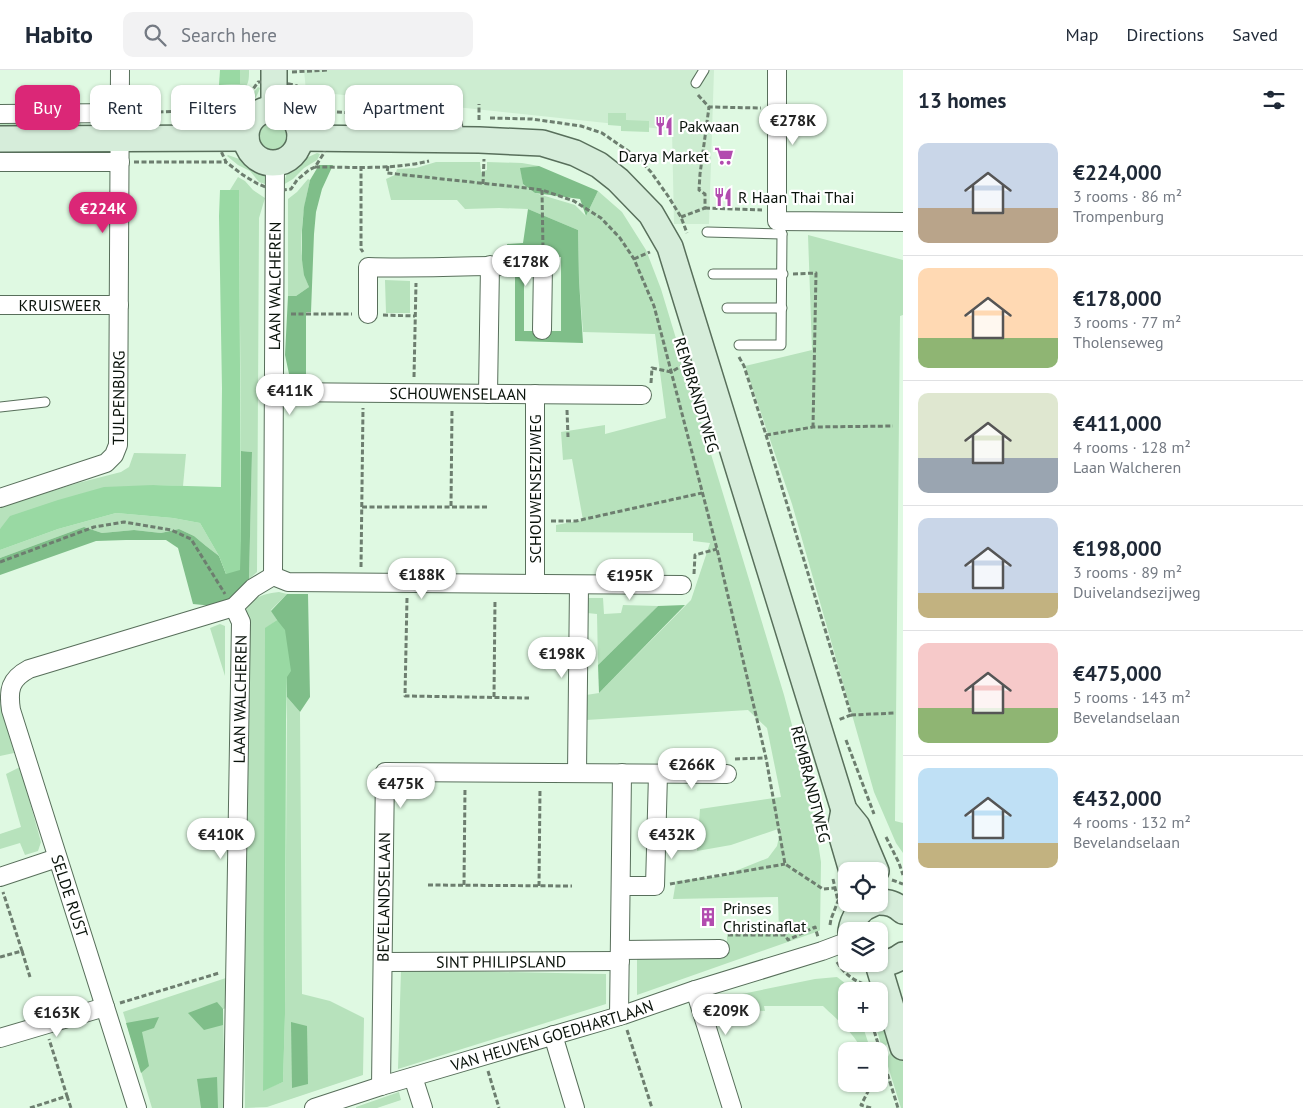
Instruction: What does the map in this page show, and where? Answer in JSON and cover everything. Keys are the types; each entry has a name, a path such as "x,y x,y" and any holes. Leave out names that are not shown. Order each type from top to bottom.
{"street":[{"name":"TULPENBURG","path":"120,70 120,85"},
{"path":"777,70 778,222 903,222"},
{"path":"274,71 274,85"},
{"path":"265,110 251,120 246,138 249,148 265,162 275,163 283,161 295,152 300,138 298,130"},
{"path":"0,114 90,123"},
{"path":"0,139 90,129"},
{"name":"TULPENBURG","path":"0,498 106,463 114,455 118,445 120,130"},
{"path":"161,130 246,138"},
{"name":"REMBRANDTWEG","path":"300,138 440,130"},
{"name":"REMBRANDTWEG","path":"463,130 542,143 575,153 599,165 618,180 650,214 670,247 833,814 840,830 839,862"},
{"path":"0,162 120,162"},
{"name":"LAAN WALCHEREN","path":"274,576 275,163"},
{"path":"488,394 490,265"},
{"path":"368,314 368,267 543,265 542,330"},
{"name":"KRUISWEER","path":"0,305 119,305"},
{"name":"SCHOUWENSELAAN","path":"274,392 642,395"},
{"name":"SCHOUWENSEZIJWEG","path":"535,394 535,584"},
{"path":"234,607 253,588 274,576 288,582 682,586"},
{"path":"577,773 579,585"},
{"name":"LAAN WALCHEREN","path":"233,1108 241,622 234,607"},
{"name":"SELDE RUST","path":"137,1108 11,710 6,683 29,669 234,607"},
{"name":"BEVELANDSELAAN","path":"381,1086 385,772 727,774"},
{"path":"621,1016 622,773"},
{"path":"621,886 655,886 658,774"},
{"name":"REMBRANDTWEG","path":"833,814 857,826 872,862"},
{"path":"1,884 58,858"},
{"name":"VAN HEUVEN GOEDHARTLAAN","path":"314,1108 381,1086 621,1016 695,990 838,945"},
{"name":"SINT PHILIPSLAND","path":"382,962 620,956 720,949"},
{"path":"888,963 903,956"},
{"path":"880,972 903,1047"},
{"path":"695,990 732,1108"},
{"path":"0,1038 105,1007"},
{"path":"552,1035 575,1108"},
{"path":"413,1077 423,1108"}],"lane":[{"path":"694,86 704,70"},
{"path":"707,232 778,222 782,274 781,346 738,350"},
{"path":"713,274 782,274"},
{"path":"727,308 782,308"},
{"path":"0,407 45,402"}],"path":[{"path":"274,71 329,70"},
{"path":"694,86 709,107 699,190 705,194 705,208"},
{"path":"463,126 478,118 479,104"},
{"path":"709,107 777,108"},
{"path":"479,158 493,158"},
{"path":"483,184 484,158"},
{"path":"315,167 388,166 416,164 436,159"},
{"path":"120,162 226,162 243,175 276,192"},
{"path":"360,166 361,249 368,267"},
{"path":"388,166 387,173 542,190 574,202 601,218 620,238 634,260 654,306 717,549 766,758 785,864"},
{"path":"542,190 543,265"},
{"path":"681,217 705,208 778,222"},
{"path":"646,244 653,259"},
{"path":"634,260 650,252"},
{"path":"414,393 416,267"},
{"path":"782,274 816,273 813,427"},
{"path":"275,314 415,316"},
{"path":"738,350 766,435 851,715"},
{"path":"642,395 651,394 652,368 671,372 687,362"},
{"path":"361,583 363,393"},
{"path":"451,506 452,393"},
{"path":"566,394 568,437"},
{"path":"766,435 813,427 893,426"},
{"path":"535,521 576,521 702,493"},
{"path":"362,506 487,508"},
{"path":"0,562 94,527 124,522 156,527 171,530 191,539 234,607"},
{"path":"682,586 694,580 695,555 717,549"},
{"path":"407,583 405,696 529,698"},
{"path":"494,697 495,584"},
{"path":"835,711 838,720 851,715 896,714"},
{"path":"845,739 877,821"},
{"path":"727,774 729,759 766,758"},
{"path":"464,885 466,772"},
{"path":"539,886 540,773"},
{"name":"REMBRANDTWEG","path":"813,783 833,814"},
{"path":"882,830 901,864 903,875"},
{"path":"655,886 785,864 823,889 838,878"},
{"path":"1,884 30,977"},
{"path":"428,885 572,886"},
{"path":"720,949 724,935 786,934 788,940 815,927 822,951"},
{"path":"0,957 22,951"},
{"path":"105,1007 236,968"},
{"path":"621,1016 652,1108"},
{"path":"44,1025 71,1108"},
{"path":"483,1056 499,1108"},
{"path":"888,1077 898,1108"},
{"path":"868,1092 861,1105 871,1108"},
{"path":"30,1108 67,1096"}],"shaded area":[{"path":"220,70 240,70 240,84 219,85"},
{"path":"240,70 249,70 247,85 227,85 240,84"},
{"path":"304,70 714,70 709,224 674,224 672,130 463,108 463,85 345,85 345,95 335,94 335,85 305,85"},
{"path":"258,87 260,88 255,99 255,90"},
{"path":"608,113 626,113 626,120 649,121 649,132 621,131 621,126 608,125"},
{"path":"0,119 15,119 15,127 0,127"},
{"path":"265,122 265,130 290,130 292,136 290,143 281,152 274,154 262,148 256,136 258,129"},
{"path":"317,153 320,154 317,160 283,185 287,173 297,168 304,159"},
{"path":"228,155 242,160 252,169 264,174 268,185 259,182 250,171 238,165"},
{"path":"436,162 480,162 481,172 487,170 487,162 522,163 539,166 521,169 523,184 535,193 575,205 586,216 598,191 622,212 646,250 661,289 784,695 802,763 821,862 819,931 637,995 637,955 727,946 727,933 779,934 778,897 673,899 676,881 723,876 768,858 777,846 781,828 731,845 697,851 700,809 781,797 767,728 748,710 586,720 586,695 599,693 691,600 710,543 693,541 693,533 556,532 556,525 583,520 572,459 563,460 561,432 605,425 605,434 666,418 655,334 583,332 578,230 528,209 465,209 457,200 391,200 386,179 399,173 396,172 397,169 416,168"},
{"path":"319,165 333,165 322,189 316,212 311,312 306,312 306,377 295,379 289,374 285,355 288,296 296,296 309,287 304,275 302,260 302,230 304,207 310,180"},
{"path":"539,166 598,191 586,216 580,199 535,193 523,184 520,168"},
{"path":"238,177 265,198 259,218 257,572 249,579 252,452 241,451 239,191 230,190"},
{"path":"308,179 310,180 303,220 301,248 305,275 309,287 296,296 288,296 288,199"},
{"path":"220,190 239,190 240,570 226,574 219,556 200,523 173,518 116,513 58,529 0,550 0,529 10,516 58,500 104,487 153,485 221,487"},
{"path":"528,209 578,230 583,343 515,341 515,273 524,273 524,331 561,331 561,257 543,257 543,251 508,252 507,244 523,243"},
{"path":"808,235 903,260 903,315 900,316 895,821 903,823 903,853 896,843 874,792 792,504 745,366 812,350"},
{"path":"385,280 410,281 410,313 386,313"},
{"path":"241,451 252,452 249,579 223,607 193,604 178,548 166,540 96,541 0,575 0,558 84,527 102,533 134,530 161,533 179,529 194,536 219,556 226,574 241,540"},
{"path":"134,453 186,454 183,486 153,485 0,529 0,507 121,472 129,467"},
{"path":"116,513 173,518 200,523 219,556 194,536 179,529 161,533 134,530 102,533 84,527 0,558 0,550 58,529"},
{"path":"279,592 287,594 271,610 277,620 266,628 263,1090 283,1082 287,697 300,712 302,994 330,1001 364,1018 363,1075 267,1107 245,1108 246,610 260,596"},
{"path":"287,594 308,594 310,697 300,712 287,697 287,677 277,620 271,611"},
{"path":"588,598 603,598 604,614 621,613 623,605 658,606 598,665 597,614 587,613"},
{"path":"685,605 599,693 598,665 658,606"},
{"path":"277,620 285,630 291,671 287,677 286,720 283,1082 263,1091 265,628"},
{"path":"220,624 225,626 225,676 210,628"},
{"path":"0,703 14,753 0,756"},
{"path":"20,767 41,842 38,851 25,855 20,843 0,849 0,834 21,827 6,774"},
{"path":"401,970 606,974 606,1004 398,1069"},
{"path":"232,976 231,1007 223,1009 224,1057 230,1060 228,1108 152,1108 123,1012"},
{"path":"837,977 844,982 838,982 838,1020 823,1006 764,1006 765,1011 742,1010 737,995 815,979"},
{"path":"217,1002 223,1009 223,1025 204,1030 188,1013"},
{"path":"159,1017 154,1028 142,1032 149,1066 141,1073 126,1023"},
{"path":"291,1022 307,1026 308,1084 292,1088"},
{"path":"888,1025 893,1034 888,1042 880,1042 877,1032 888,1032"},
{"path":"865,1032 868,1042 858,1042 851,1033"},
{"path":"897,1041 903,1060 903,1108 901,1108 888,1066 888,1057"},
{"path":"217,1077 218,1108 201,1108 197,1079"},
{"path":"399,1092 401,1100 377,1108 356,1108 356,1107"}],"place":[{"name":"Pakwaan","path":"664,126"},
{"name":"Darya Market","path":"724,156"},
{"name":"R Haan Thai Thai","path":"723,197"},
{"name":"Prinses Christinaflat","path":"708,917"}]}
